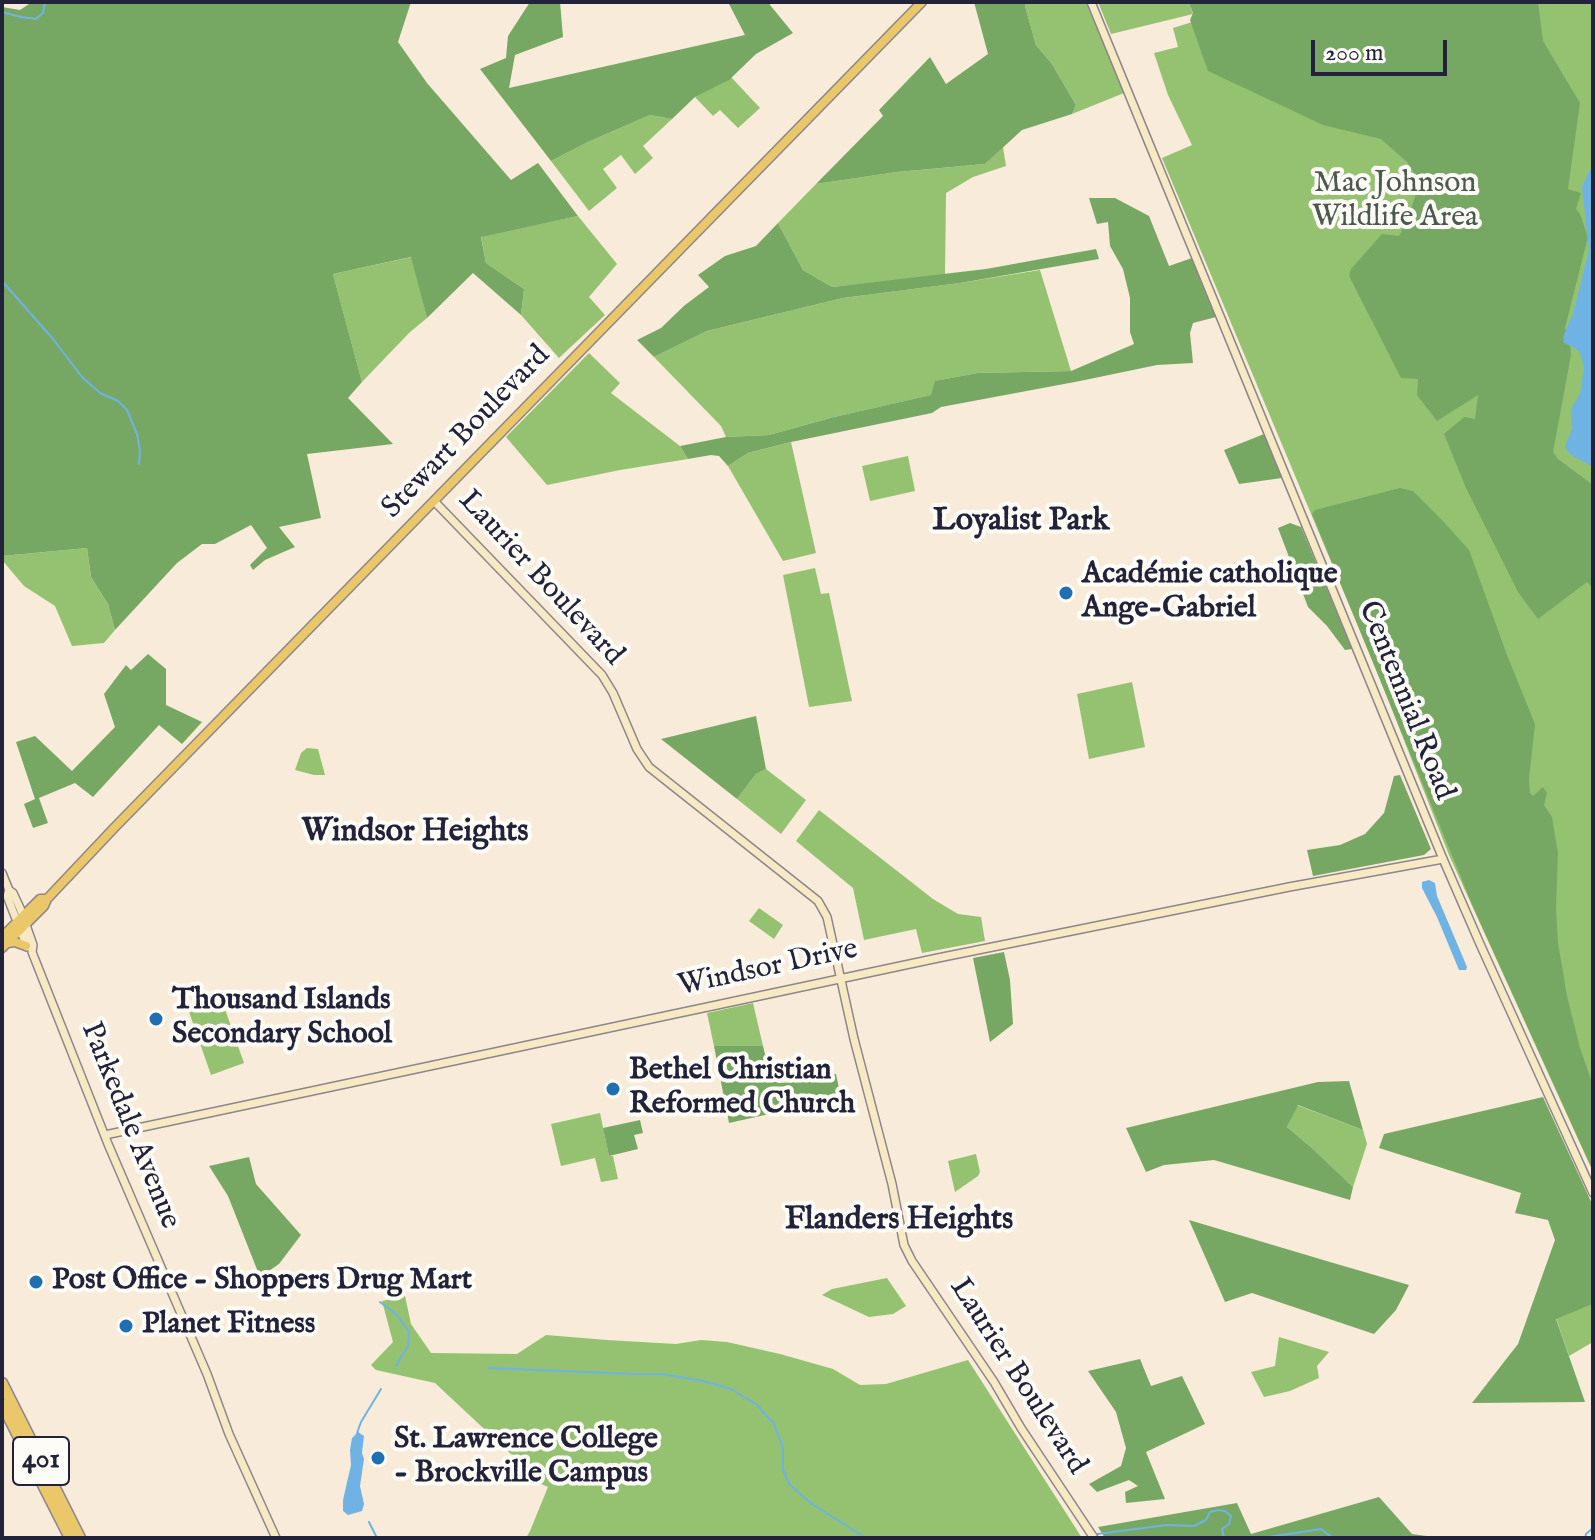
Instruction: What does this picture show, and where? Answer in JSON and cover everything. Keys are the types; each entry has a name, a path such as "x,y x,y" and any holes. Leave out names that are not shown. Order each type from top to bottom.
{"highway":[{"name":"401","path":"2,1383 80,1538"},
{"name":"401","path":"2,1404 70,1538"}],"main road":[{"name":"Stewart Boulevard","path":"4,943 21,923 44,906 47,899 922,2"},
{"path":"4,943 15,942 29,949"}],"street":[{"name":"Centennial Road","path":"1091,2 1443,859 1593,1193"},
{"name":"Laurier Boulevard","path":"434,501 602,675 637,749 649,767 818,901 827,917 904,1245 1094,1538"},
{"name":"Windsor Drive","path":"105,1135 841,978 1443,859"},
{"name":"Parkedale Avenue","path":"2,873 13,893 29,949 105,1135 207,1374 229,1434 276,1538"}],"green space":[{"path":"32,2 411,2 398,42 427,83 511,180 538,163 578,216 481,237 486,263 524,289 521,315 473,273 427,318 411,257 333,274 362,382 348,398 393,444 307,454 321,518 279,527 295,547 265,560 253,570 250,565 267,548 251,525 215,544 202,544 177,563 115,630 108,604 91,577 87,548 2,556 2,7 20,10"},
{"path":"530,2 560,2 563,37 515,55 509,88 745,35 728,2 770,2 793,33 756,54 729,80 695,97 672,119 650,115 551,161 480,69 506,58 508,36"},
{"path":"974,2 1027,2 1025,6 1036,45 1052,64 1076,105 1072,114 1022,130 985,164 816,184 883,116 879,110 930,57 946,84 988,54"},
{"path":"1027,2 1086,2 1124,93 1072,114 1076,105 1052,64 1036,45 1025,6"},
{"path":"1098,2 1188,2 1193,14 1111,34"},
{"path":"1188,2 1538,2 1543,41 1580,103 1568,189 1581,193 1576,209 1588,237 1565,328 1570,338 1571,355 1553,452 1593,485 1593,588 1587,582 1538,619 1518,592 1466,488 1444,434 1464,417 1475,419 1478,395 1437,421 1417,395 1418,379 1401,378 1349,276 1351,269 1382,234 1399,236 1407,221 1420,182 1407,162 1381,139 1323,125 1208,71 1190,20 1193,13"},
{"name":"Mac Johnson Wildlife Area","path":"1257,2 1593,2 1593,1172 1449,855 1376,669 1162,158 1192,145 1168,95 1154,53 1178,47 1173,28"},
{"path":"731,77 760,108 738,128 720,110 713,116 695,97"},
{"path":"650,115 672,119 643,146 653,158 635,174 621,155 603,169 617,188 589,211 551,161"},
{"path":"1003,147 1006,166 973,177 946,193 945,275 832,287 803,270 778,223 816,184 985,164"},
{"path":"1089,198 1115,198 1149,216 1169,266 1192,258 1216,317 1193,323 1190,333 1193,363 1157,365 941,407 932,413 748,453 728,466 719,456 688,459 680,446 726,437 769,435 931,395 935,381 977,373 1071,371 1134,344 1130,332 1130,298 1123,269 1110,246 1108,222 1097,224"},
{"path":"578,216 617,264 589,297 605,315 559,358 521,315 524,289 486,263 481,236"},
{"path":"778,223 803,270 832,287 986,269 1096,249 1099,259 960,283 843,298 707,331 654,357 637,340 661,328 709,287 698,275 725,256 756,246"},
{"path":"412,257 427,318 362,382 333,274"},
{"path":"1040,270 1071,371 977,373 936,381 932,395 769,435 726,437 721,426 654,357 707,331 843,298"},
{"path":"589,353 620,383 611,393 680,446 688,459 547,485 506,437"},
{"path":"1264,434 1282,478 1239,484 1224,450"},
{"path":"791,442 816,553 783,561 728,466 748,453"},
{"path":"908,456 915,491 870,501 862,466"},
{"path":"1400,488 1413,491 1469,550 1535,724 1530,793 1533,796 1543,787 1547,793 1544,805 1552,817 1558,853 1558,943 1567,996 1593,1085 1593,1171 1474,909 1312,514 1315,510"},
{"path":"1290,523 1301,527 1352,649 1345,650 1308,607 1278,528"},
{"path":"87,548 91,577 108,604 115,630 104,643 72,646 55,606 24,586 2,556"},
{"path":"815,568 821,594 829,593 852,701 809,707 783,575"},
{"path":"148,654 166,669 166,705 202,722 182,744 159,725 93,797 75,783 39,798 48,823 33,828 24,804 35,799 16,742 35,736 72,771 115,727 104,694 126,665 131,670"},
{"path":"1132,682 1145,747 1089,759 1077,694"},
{"path":"756,716 766,769 756,774 737,799 661,739"},
{"path":"307,748 318,749 325,775 295,770 301,753"},
{"path":"766,769 806,800 781,834 737,799 756,774"},
{"path":"1400,775 1431,849 1424,855 1313,876 1307,850 1340,845 1365,834 1384,813 1394,776"},
{"path":"819,810 933,899 958,914 981,917 985,941 922,953 916,929 864,940 853,888 796,841"},
{"path":"759,908 783,925 774,939 749,921"},
{"path":"1004,952 1010,980 1013,1024 990,1042 973,958"},
{"path":"221,998 244,1063 211,1075 188,1009"},
{"path":"753,1003 763,1046 714,1046 707,1013"},
{"path":"714,1046 763,1046 765,1054 772,1054 778,1083 801,1082 836,1074 841,1098 729,1123"},
{"path":"1349,1081 1363,1130 1298,1105 1287,1127 1353,1187 1350,1200 1214,1160 1164,1165 1146,1172 1126,1128 1318,1082"},
{"path":"1543,1097 1593,1206 1593,1304 1556,1319 1585,1402 1472,1403 1518,1344 1555,1240 1548,1220 1515,1213 1521,1193 1379,1148 1384,1134"},
{"path":"1297,1105 1363,1130 1367,1144 1353,1187 1287,1127"},
{"path":"600,1113 609,1156 613,1156 618,1179 601,1182 595,1158 561,1166 551,1124"},
{"path":"640,1120 643,1133 634,1135 638,1149 609,1156 603,1128"},
{"path":"976,1154 978,1176 955,1192 948,1161"},
{"path":"249,1157 256,1184 301,1235 279,1264 260,1277 228,1196 209,1166"},
{"path":"1189,1220 1409,1285 1396,1310 1374,1334 1252,1293 1225,1302"},
{"path":"887,1278 906,1306 893,1314 869,1317 822,1295 832,1289"},
{"path":"405,1296 411,1324 431,1353 517,1354 546,1335 676,1344 701,1340 727,1342 833,1369 860,1385 886,1384 968,1360 1082,1538 526,1538 548,1487 514,1472 519,1457 511,1454 435,1383 376,1370 371,1365 393,1342 382,1301"},
{"path":"1593,1304 1593,1342 1569,1356 1556,1318"},
{"path":"1279,1337 1329,1352 1317,1366 1319,1378 1290,1391 1264,1397 1251,1372 1275,1366"},
{"path":"1140,1359 1151,1386 1182,1376 1205,1424 1146,1452 1165,1499 1126,1503 1125,1492 1138,1486 1129,1480 1097,1492 1089,1484 1121,1466 1126,1448 1116,1412 1088,1371"},
{"path":"1379,1497 1412,1534 1441,1538 1105,1538 1098,1527 1237,1503 1251,1534"}],"water":[{"path":"1593,163 1593,467 1571,455 1565,447 1572,429 1571,409 1580,394 1584,367 1580,353 1564,343 1563,337 1573,314 1589,250 1582,187"},
{"path":"1429,880 1435,883 1437,896 1466,970 1459,970 1422,888 1422,882"},
{"path":"358,1432 364,1436 360,1486 364,1504 362,1511 348,1515 343,1511 343,1500 351,1465 352,1438"}],"waterway":[{"path":"2,12 36,19 43,13 45,2"},
{"path":"2,281 82,377 127,410 137,434 139,464"},
{"path":"357,1285 365,1291"},
{"path":"380,1302 397,1315 409,1332 408,1346 396,1366"},
{"path":"488,1368 662,1374 731,1389 757,1405 774,1424 783,1448 783,1470 790,1485 812,1504 866,1538"},
{"path":"357,1433 381,1389"},
{"path":"1097,1534 1167,1525 1194,1526 1206,1520 1210,1512 1219,1510 1231,1516 1229,1524 1222,1529 1224,1538"},
{"path":"369,1522 377,1538"},
{"path":"1585,1538 1593,1528"},
{"path":"1262,1538 1321,1529 1333,1538"}],"place":[{"name":"Académie catholique Ange-Gabriel","path":"1066,593"},
{"name":"Thousand Islands Secondary School","path":"156,1019"},
{"name":"Bethel Christian Reformed Church","path":"613,1089"},
{"name":"Post Office - Shoppers Drug Mart","path":"36,1282"},
{"name":"Planet Fitness","path":"126,1326"},
{"name":"St. Lawrence College - Brockville Campus","path":"378,1458"}],"district":[{"name":"Loyalist Park","path":"1021,522"},
{"name":"Windsor Heights","path":"415,833"},
{"name":"Flanders Heights","path":"899,1221"}]}
